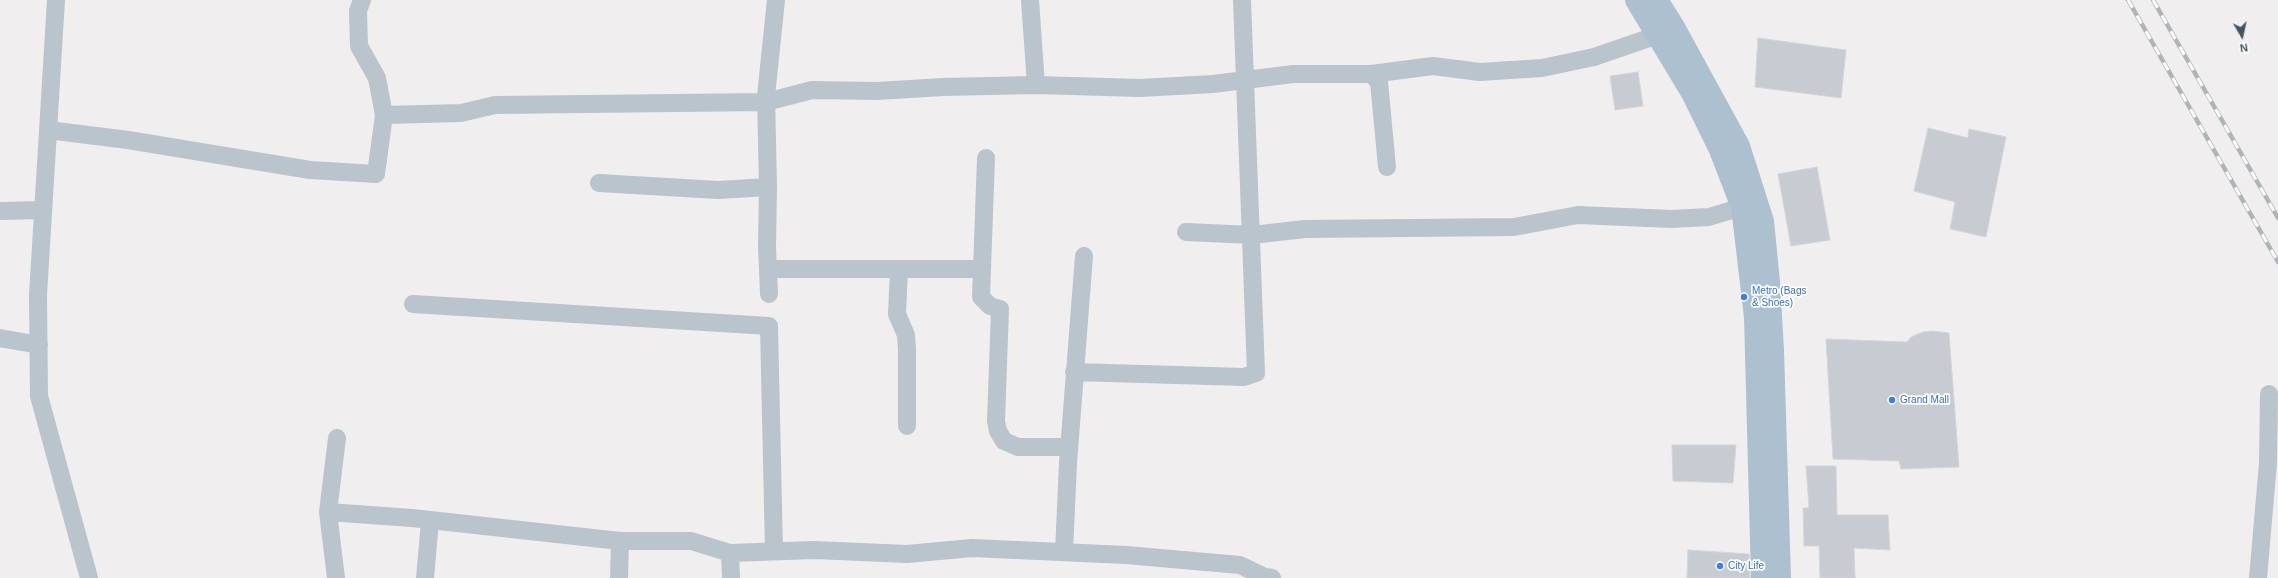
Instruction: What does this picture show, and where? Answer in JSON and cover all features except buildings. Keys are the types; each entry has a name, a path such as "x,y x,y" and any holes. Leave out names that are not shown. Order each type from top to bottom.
{"main road":[{"path":"1636,0 1658,34 1692,93 1717,142 1742,207 1755,317 1762,578"},
{"path":"1657,0 1678,33 1739,146 1763,221 1769,282 1773,350 1780,578"}],"street":[{"path":"56,0 38,295 39,396 89,578"},
{"path":"48,130 128,140 310,170 376,174 384,115 377,78 359,46 358,10 362,0"},
{"path":"769,294 766,102 776,0"},
{"path":"1030,0 1036,85"},
{"path":"1074,372 1244,378 1256,373 1242,0"},
{"path":"384,115 461,113 495,105 766,102 812,90 878,91 943,87 1036,85 1140,88 1244,80 1293,74 1371,74 1433,66 1480,72 1542,68 1594,57 1658,34"},
{"path":"1371,74 1379,82 1387,167"},
{"path":"986,158 981,297 990,306 1000,309 996,420 998,431 1004,441 1018,447 1069,447"},
{"path":"599,183 718,190 768,186"},
{"path":"1186,232 1252,235 1305,229 1514,227 1578,215 1672,219 1709,217 1742,207"},
{"path":"0,211 43,210"},
{"path":"1064,552 1074,372 1084,256"},
{"path":"768,269 981,268"},
{"path":"899,269 898,314 906,335 907,350 907,426"},
{"path":"412,304 769,326 774,551"},
{"path":"0,338 39,345"},
{"path":"2258,578 2268,463 2269,394"},
{"path":"336,578 328,512 337,438"},
{"path":"328,512 620,541 691,541 730,553 774,551 853,551 907,554 972,548 1126,554 1240,565 1265,577 1272,578"},
{"path":"425,578 430,521"},
{"path":"619,578 620,541"},
{"path":"730,553 731,578"}],"railway":[{"path":"2128,0 2278,262"},
{"path":"2153,0 2278,218"}],"place":[{"name":"Metro (Bags & Shoes)","path":"1744,297"},
{"name":"Grand Mall","path":"1892,400"},
{"name":"City Life","path":"1720,566"}]}
